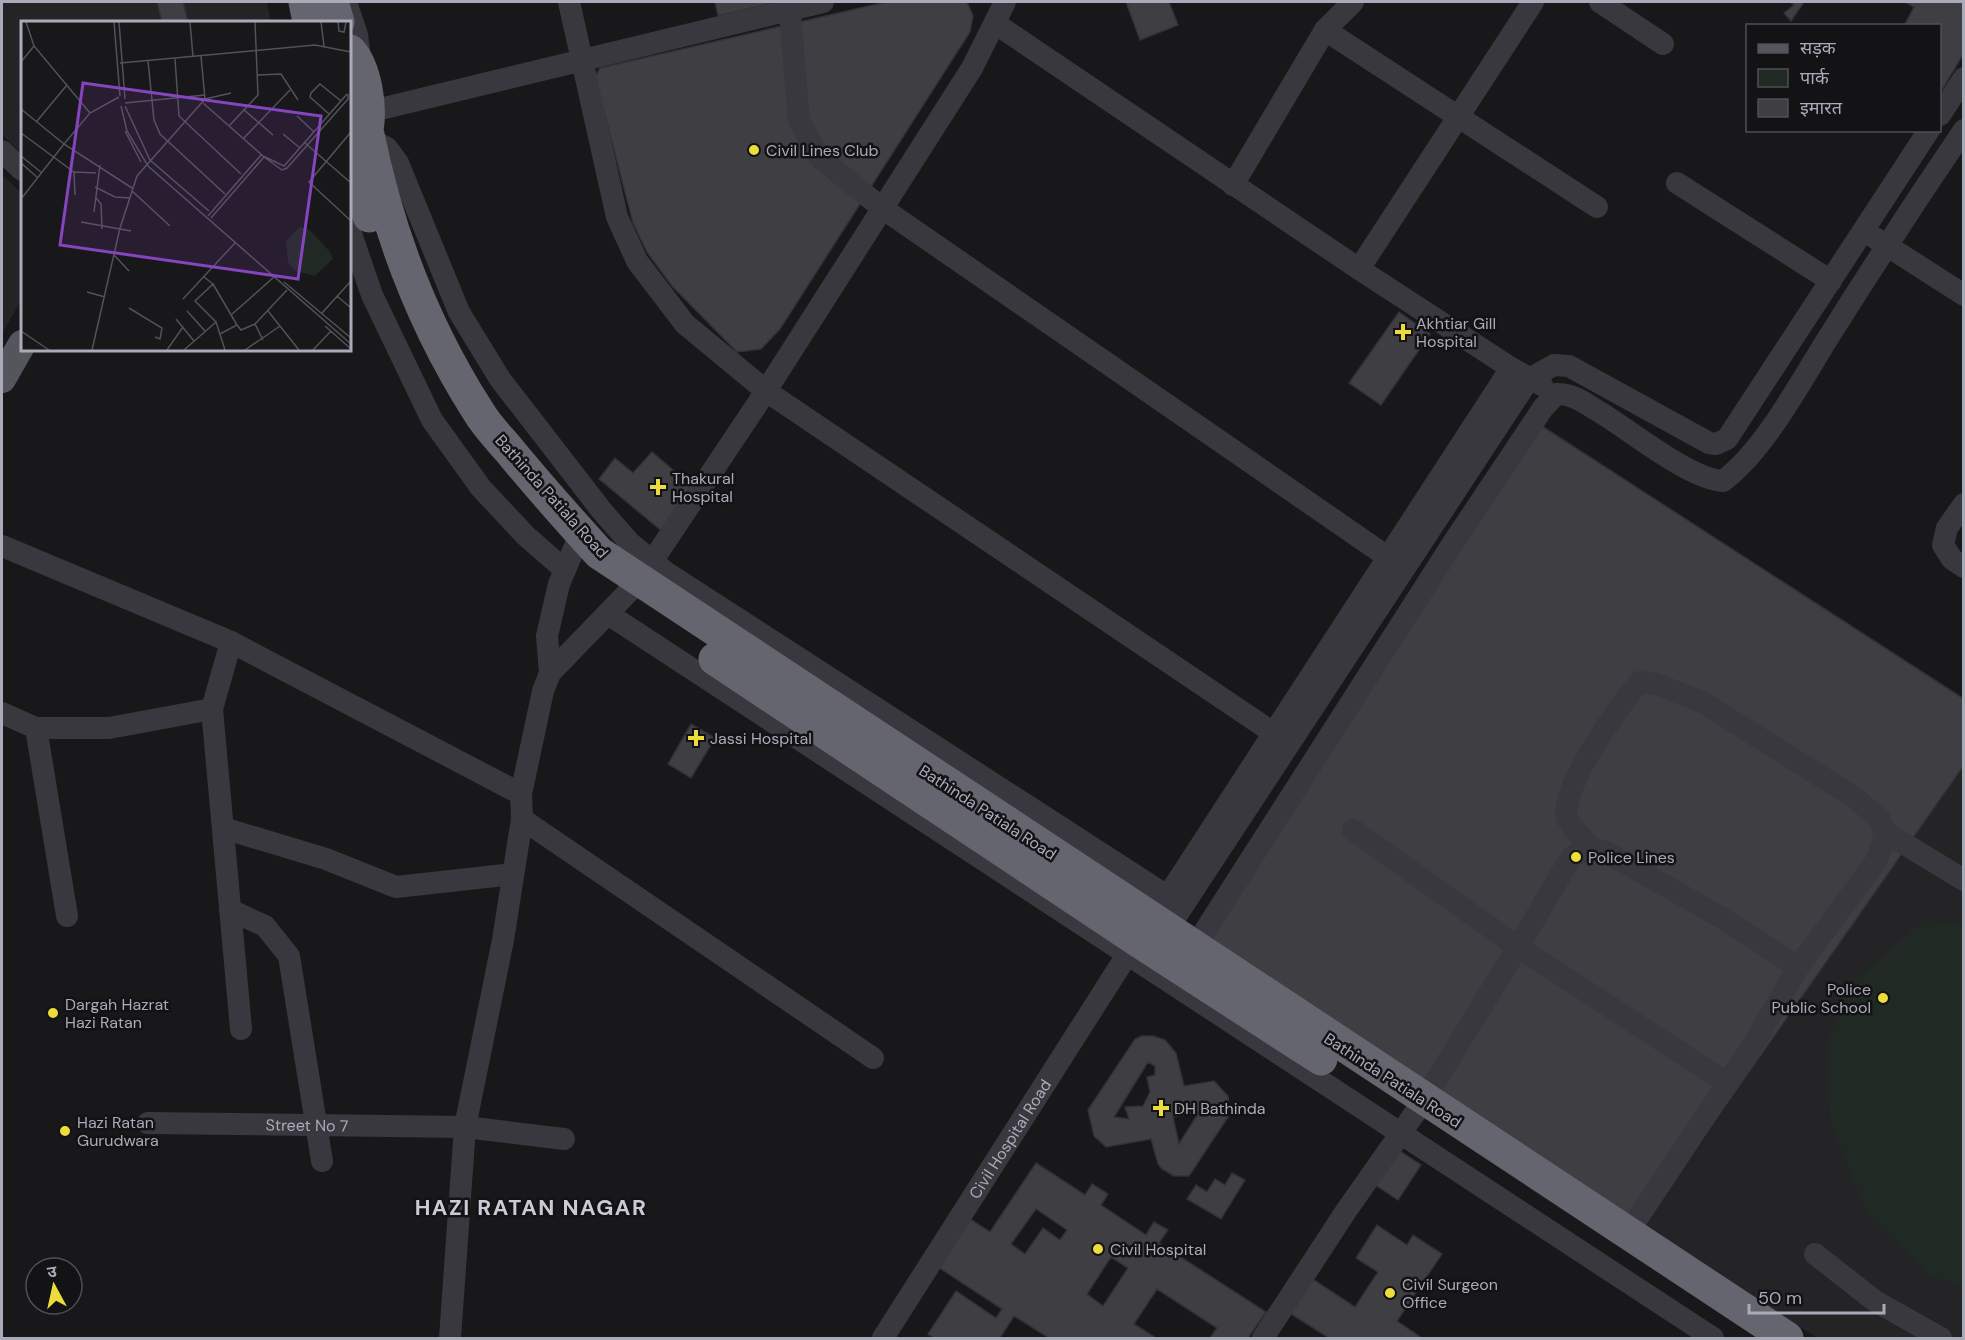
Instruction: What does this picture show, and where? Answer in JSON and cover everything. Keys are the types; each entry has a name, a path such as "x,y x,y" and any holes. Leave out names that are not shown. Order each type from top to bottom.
{"highway":[{"path":"305,2 309,21"},
{"path":"332,2 338,21"},
{"name":"Bathinda Patiala Road","path":"356,65 363,130 382,200 415,292 434,334 479,413 572,552"},
{"path":"351,170 390,283 413,341 465,423 572,552 1155,924 1413,1118 1749,1338"},
{"name":"Bathinda Patiala Road","path":"1155,924 1202,935 1413,1118 1627,1234 1722,1320 1787,1338"}],"main road":[{"path":"2,379 21,346"}],"street":[{"path":"346,2 357,35 356,65"},
{"path":"569,2 617,217 637,261 685,324 766,391 1275,734"},
{"path":"363,130 583,59 789,5 823,2"},
{"path":"450,1338 465,1127 513,874 522,819 521,794 543,691 550,673 631,589 766,391 972,68 1005,2"},
{"path":"1233,185 1325,30 1353,2"},
{"path":"1359,269 1533,2"},
{"path":"1600,2 1663,44"},
{"path":"789,5 799,121 819,157 882,208 1389,558"},
{"path":"996,24 1233,185 1520,374 1556,394 1577,398 1629,429 1692,472 1710,480 1723,481 1751,455 1964,130"},
{"path":"1325,30 1597,207"},
{"path":"1941,113 1964,78"},
{"path":"363,130 387,148 398,163 459,312 500,379 602,511 630,543 631,589"},
{"path":"1155,924 1389,558 1520,374 1554,364 1569,366 1709,443 1716,444 1727,440 1928,132"},
{"path":"2,151 21,169"},
{"path":"1677,183 1831,281"},
{"path":"1863,231 1964,295"},
{"path":"351,234 372,295 432,420 481,489 526,536 572,552 547,636 550,673"},
{"path":"1155,924 1520,374"},
{"path":"1202,935 1453,543 1543,408 1556,394"},
{"path":"1964,504 1947,528 1943,545 1952,559 1964,567"},
{"path":"2,546 231,642 521,794"},
{"path":"631,589 1155,924"},
{"path":"231,642 212,709 241,1029"},
{"path":"1798,967 1712,913 1606,852 1590,847 1568,819 1567,798 1587,758 1639,682 1656,684 1702,702 1854,797 1880,820 1885,832 1964,880"},
{"path":"2,713 36,728 109,728 212,709"},
{"path":"36,728 67,916"},
{"path":"522,819 873,1058"},
{"path":"223,828 326,859 396,887 513,874"},
{"path":"1353,830 1518,947 1727,1083"},
{"path":"1627,1234 1794,979 1798,967 1877,860 1885,832"},
{"path":"1263,1338 1346,1211 1413,1118 1568,863 1573,856 1590,847"},
{"path":"230,910 266,926 289,956 322,1161"},
{"name":"Civil Hospital Road","path":"883,1338 1155,924"},
{"name":"Street No 7","path":"148,1123 465,1127 564,1139"},
{"path":"1815,1254 1875,1301 1941,1338"}],"shaded area":[{"path":"2,2 267,2 271,21 21,21 21,153 2,135"},
{"path":"2,175 21,192 21,301 2,334"},
{"name":"Police Public School","path":"1963,765 1963,1338 1818,1338 1640,1231"}],"green space":[{"path":"1923,920 1963,924 1963,1286 1929,1276 1868,1216 1830,1123 1826,1045 1848,988"}],"building":[{"path":"157,2 183,2 188,21 162,21"},
{"path":"715,2 773,2 773,3 718,16"},
{"name":"Civil Lines Club","path":"886,2 967,2 973,16 970,32 780,329 761,349 737,352 672,286 647,252 633,223 595,77 600,68"},
{"path":"1126,2 1169,2 1178,25 1140,40"},
{"path":"1790,2 1804,2 1791,21 1784,13 1794,5"},
{"path":"1905,2 1964,2 1964,53 1941,91 1941,24 1905,24 1914,7"},
{"path":"1399,312 1430,334 1381,405 1349,383"},
{"name":"Police Lines","path":"1534,421 1964,699 1964,765 1633,1238 1194,948"},
{"path":"652,452 693,487 663,532 599,479 615,458 633,473"},
{"path":"691,724 715,738 691,778 668,764"},
{"path":"1142,1036 1153,1036 1165,1040 1176,1053 1184,1086 1214,1081 1228,1096 1230,1114 1189,1176 1174,1176 1162,1169 1158,1164 1151,1139 1106,1147 1094,1136 1088,1110 1135,1039","holes":["1148,1062 1155,1066 1155,1075 1147,1077 1150,1092 1143,1106 1125,1107 1129,1119 1114,1117","1199,1112 1179,1144 1173,1117"]},
{"path":"1391,1145 1421,1165 1398,1200 1368,1180"},
{"name":"Civil Hospital","path":"1036,1163 1085,1195 1092,1184 1108,1194 1101,1205 1146,1235 1154,1222 1168,1230 1159,1243 1266,1312 1248,1338 1210,1338 1217,1328 1157,1289 1134,1324 1156,1338 1049,1338 1014,1316 1000,1338 934,1338 928,1334 956,1291 996,1318 1002,1309 935,1265 967,1217 990,1232","holes":["1036,1209 1067,1230 1060,1240 1043,1228 1025,1254 1011,1244","1111,1257 1128,1268 1103,1306 1087,1294"]},
{"path":"1232,1173 1245,1180 1221,1219 1187,1199 1196,1185 1207,1192 1215,1179 1225,1185"},
{"name":"Civil Surgeon Office","path":"1377,1225 1407,1245 1413,1235 1442,1254 1397,1321 1422,1338 1329,1338 1288,1312 1311,1278 1355,1307 1378,1272 1356,1258"}],"place":[{"name":"Civil Lines Club","path":"754,150"},
{"name":"Akhtiar Gill Hospital","path":"1403,332"},
{"name":"Thakural Hospital","path":"658,487"},
{"name":"Jassi Hospital","path":"696,738"},
{"name":"Police Lines","path":"1576,857"},
{"name":"Police Public School","path":"1883,998"},
{"name":"Dargah Hazrat Hazi Ratan","path":"53,1013"},
{"name":"DH Bathinda","path":"1161,1108"},
{"name":"Hazi Ratan Gurudwara","path":"65,1131"},
{"name":"Civil Hospital","path":"1098,1249"},
{"name":"Civil Surgeon Office","path":"1390,1293"}],"district":[{"name":"HAZI RATAN NAGAR","path":"531,1207"}]}
